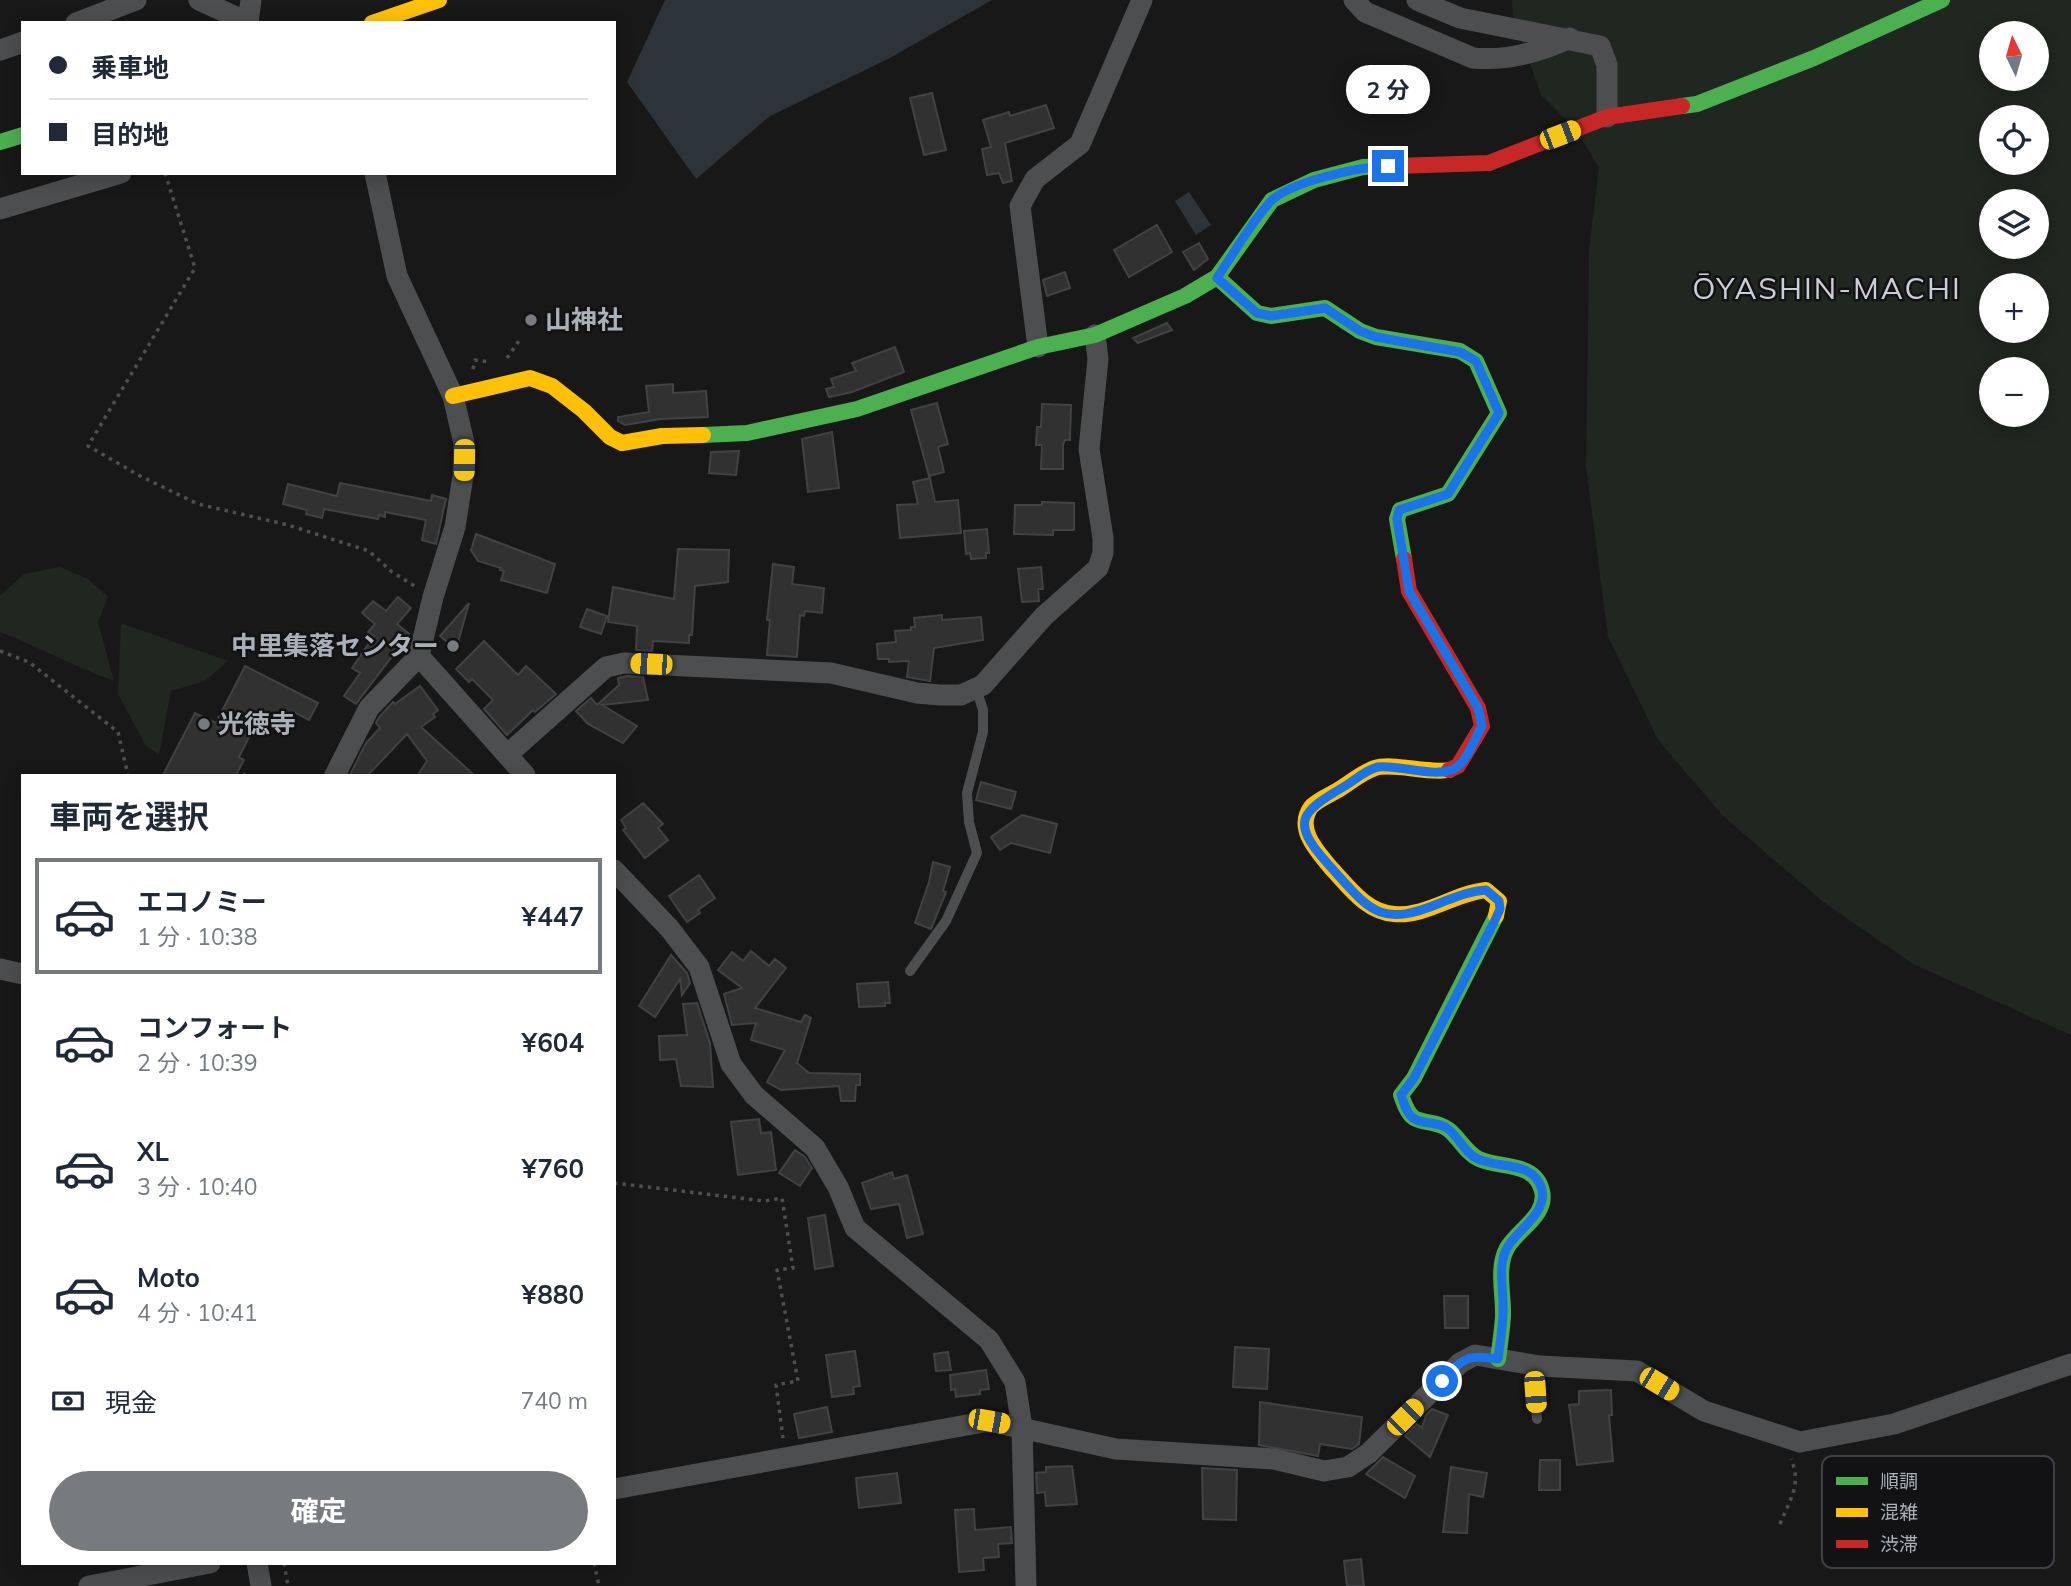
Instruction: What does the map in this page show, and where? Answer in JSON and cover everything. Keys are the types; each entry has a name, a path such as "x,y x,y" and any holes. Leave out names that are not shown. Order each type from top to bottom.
{"main road":[{"path":"380,20 439,0"},
{"path":"453,396 530,378 552,386 584,411 610,437 622,443 663,436 747,433 857,409 1038,347 1095,335 1185,296 1217,278 1272,200 1314,180 1363,167 1489,163 1607,117 1697,104 1815,58 1942,0"},
{"path":"0,142 21,136"},
{"path":"1217,278 1257,313 1271,316 1325,308 1360,331 1376,337 1460,352 1476,361 1499,413 1453,489 1437,499 1399,510 1397,519 1409,591 1478,708 1482,726 1458,766 1446,771 1376,767 1312,806 1306,817 1305,832 1311,845 1361,900 1376,911 1406,916 1472,890 1486,890 1499,901 1500,909 1495,920 1414,1078 1401,1095 1407,1112 1414,1119 1448,1129 1468,1153 1480,1161 1514,1166 1530,1173 1542,1190 1538,1210 1508,1246 1502,1260 1503,1312 1498,1359"}],"street":[{"path":"81,21 136,0"},
{"path":"199,0 247,21"},
{"path":"249,21 251,0"},
{"path":"1038,347 1020,206 1035,178 1080,144 1142,0"},
{"path":"1354,0 1365,12 1473,58 1490,59 1545,49 1570,38"},
{"path":"1417,0 1460,18 1600,46 1608,65 1607,117"},
{"path":"0,50 21,43"},
{"path":"0,209 114,175"},
{"path":"336,774 369,708 419,656 433,597 455,527 463,476 464,443 453,396 397,276 375,175"},
{"path":"506,755 606,667 624,663 831,673 917,693 940,695 961,695 983,685 1044,616 1098,568 1103,538 1089,449 1098,359 1095,335"},
{"path":"419,656 524,774"},
{"path":"616,872 670,929 699,967 731,1064 754,1095 815,1148 838,1187 855,1228 989,1340 1015,1382 1022,1427 1026,1586"},
{"path":"0,969 21,974"},
{"path":"616,1489 989,1421 1116,1449 1274,1460 1324,1471 1348,1467 1369,1453 1460,1363 1475,1355 1532,1365 1637,1371 1704,1412 1787,1440 1800,1441 1894,1423 2071,1364"},
{"path":"89,1586 199,1565"},
{"path":"257,1565 261,1586"}],"lane":[{"path":"909,971 946,921 977,853 969,822 967,793 983,732 983,710 975,688"},
{"path":"1532,1365 1537,1419"}],"path":[{"path":"166,175 195,268 88,446 140,476 198,504 288,525 369,551 392,572 433,597"},
{"path":"0,650 29,662 118,732 128,774"},
{"path":"616,1184 764,1201 782,1198 793,1268 777,1270 798,1381 776,1385 786,1458"},
{"path":"1780,1524 1796,1487 1798,1474 1787,1440"},
{"path":"284,1565 288,1586"},
{"path":"594,1565 598,1586"}],"shaded area":[{"path":"665,0 992,0 888,59 770,116 696,179 627,82"},
{"path":"1512,0 2071,0 2071,1035 1913,964 1822,901 1723,816 1658,740 1608,637 1586,466 1589,249 1599,167 1575,129 1541,95 1513,16"},
{"path":"1189,192 1211,225 1196,235 1175,201"},
{"path":"60,567 88,579 108,597 98,622 114,681 0,632 0,596 24,574"},
{"path":"121,623 228,661 205,681 171,691 159,755 146,746 118,694"}],"building":[{"path":"932,93 946,150 924,155 910,98"},
{"path":"1046,105 1054,128 1005,143 1012,181 1003,183 999,173 987,175 982,149 991,147 983,120 1009,112 1010,116"},
{"path":"1157,225 1172,252 1129,277 1114,250"},
{"path":"1199,243 1208,259 1194,270 1183,252"},
{"path":"1065,272 1070,288 1047,296 1043,280"},
{"path":"1167,323 1172,330 1138,343 1133,338"},
{"path":"895,347 904,372 852,392 829,397 826,389 834,387 831,379 856,371 852,363"},
{"path":"673,384 673,393 706,391 708,417 661,419 625,425 618,421 618,417 649,412 646,386"},
{"path":"937,403 948,444 938,447 944,472 929,476 911,410"},
{"path":"1042,404 1071,405 1070,440 1065,440 1063,445 1063,469 1041,469 1042,445 1036,445 1037,427 1041,427"},
{"path":"832,432 839,488 808,492 802,439"},
{"path":"739,451 736,475 709,473 711,452"},
{"path":"930,478 935,502 958,500 961,533 900,538 897,505 918,504 913,482"},
{"path":"340,483 431,501 432,495 446,499 436,544 422,540 426,520 385,512 385,517 379,515 378,519 324,509 322,518 306,514 307,510 283,504 288,484 337,496"},
{"path":"1042,502 1074,503 1074,530 1053,530 1053,535 1014,534 1015,505 1042,505"},
{"path":"987,529 989,553 986,553 986,558 971,559 970,553 966,554 964,531"},
{"path":"476,534 555,564 547,593 501,580 504,571 500,570 501,568 478,561 471,550"},
{"path":"678,549 729,550 728,582 695,586 692,635 689,635 689,643 653,641 652,651 636,650 637,626 608,622 613,587 674,599"},
{"path":"773,564 794,567 792,584 824,588 822,613 805,611 804,616 800,615 797,657 767,655 770,620 767,620"},
{"path":"1041,567 1043,589 1038,589 1039,601 1022,602 1018,569"},
{"path":"398,597 411,608 397,624 409,634 356,704 344,696 360,673 352,668 374,636 368,632 375,624 362,613 373,601 386,611"},
{"path":"469,603 456,650 440,636"},
{"path":"587,609 607,616 601,634 580,627"},
{"path":"942,615 942,620 981,617 983,640 934,648 930,681 907,677 909,661 889,662 889,659 878,659 877,644 896,642 895,631 911,630 911,627 915,627 914,618"},
{"path":"484,641 518,675 526,666 556,694 535,712 533,710 507,735 484,709 493,700 472,679 469,682 456,669"},
{"name":"光徳寺","path":"245,666 318,703 309,720 294,712 284,732 258,719 239,757 244,760 237,774 164,774 195,713 216,723"},
{"path":"643,677 648,700 602,705 637,726 623,743 588,724 576,711 591,698 597,705 619,685 618,678"},
{"path":"420,686 438,710 433,714 435,717 421,727 473,774 419,774 427,761 407,734 369,774 350,774 366,743 380,728 376,723 380,716 393,702 395,704"},
{"path":"981,782 1016,792 1011,809 976,800"},
{"path":"643,803 663,824 658,828 668,840 645,858 623,830 626,828 621,820"},
{"path":"1022,815 1057,824 1050,853 1011,843 1000,850 991,837"},
{"path":"933,862 950,867 943,891 946,892 931,929 915,923"},
{"path":"699,875 715,898 687,922 669,896"},
{"path":"751,951 769,966 775,959 786,968 755,1008 801,1022 805,1015 811,1018 797,1063 809,1073 860,1074 855,1101 841,1101 839,1086 781,1090 767,1082 785,1050 751,1040 756,1023 732,1025 724,994 742,988 718,970 732,952 743,961"},
{"path":"671,955 687,973 690,983 682,995 680,979 655,1017 639,1006"},
{"path":"888,982 890,1003 885,1003 885,1006 859,1007 857,984"},
{"path":"697,1003 710,1043 713,1087 681,1086 676,1059 660,1060 659,1036 687,1035 683,1004"},
{"path":"759,1119 761,1133 771,1132 776,1170 738,1175 731,1122"},
{"path":"795,1150 805,1157 812,1168 800,1186 779,1173"},
{"path":"892,1172 894,1179 907,1175 923,1234 907,1238 899,1204 871,1209 862,1183"},
{"path":"825,1215 833,1266 815,1269 808,1218"},
{"path":"1444,1296 1468,1296 1468,1328 1445,1328"},
{"path":"1235,1347 1269,1349 1267,1389 1233,1387"},
{"path":"855,1351 860,1386 853,1387 854,1394 832,1397 826,1355"},
{"path":"948,1352 951,1370 936,1371 934,1354"},
{"path":"986,1370 989,1389 980,1390 980,1394 956,1397 955,1389 951,1390 950,1375"},
{"path":"1611,1390 1612,1415 1609,1415 1613,1461 1577,1465 1569,1405 1579,1404 1579,1391"},
{"path":"1260,1402 1362,1417 1359,1444 1352,1449 1320,1444 1318,1456 1259,1445"},
{"path":"827,1407 832,1432 799,1438 794,1414"},
{"path":"1432,1409 1448,1415 1430,1457 1405,1436 1417,1424 1422,1428 1426,1415"},
{"path":"1383,1457 1415,1476 1405,1498 1366,1474"},
{"path":"1540,1460 1560,1460 1560,1490 1539,1490"},
{"path":"1072,1466 1077,1504 1046,1506 1045,1492 1037,1493 1036,1473 1046,1472 1046,1467"},
{"path":"1451,1467 1487,1473 1483,1497 1469,1494 1467,1533 1443,1532"},
{"path":"1202,1468 1237,1470 1236,1520 1203,1519"},
{"path":"897,1473 901,1503 859,1508 856,1478"},
{"path":"974,1509 975,1530 1011,1527 1012,1543 998,1544 999,1557 983,1558 984,1570 959,1572 955,1510"},
{"path":"1361,1559 1364,1586 1347,1586 1344,1561"}],"traffic: fast":[{"path":"1682,106 1697,104 1814,58 1942,0"},
{"path":"0,142 21,136"},
{"path":"703,435 747,433 857,409 1038,347 1095,335 1185,296 1217,277 1272,200 1314,180 1363,167 1394,166"},
{"path":"1217,277 1257,313 1271,316 1325,308 1360,331 1376,337 1460,351 1476,361 1499,413 1448,494 1400,510 1397,519 1404,559"},
{"path":"1496,916 1414,1078 1401,1095 1414,1118 1445,1127 1479,1159 1525,1170 1538,1181 1542,1191 1543,1200 1536,1215 1512,1241 1504,1256 1501,1273 1503,1317 1498,1359"}],"traffic: slow":[{"path":"378,21 439,0"},
{"path":"453,396 530,378 552,386 584,411 610,437 622,443 662,436 703,435"},
{"path":"1449,770 1431,771 1391,766 1370,770 1314,804 1307,815 1307,832 1331,868 1359,897 1375,909 1394,914 1418,912 1463,895 1486,890 1499,901 1496,916"}],"traffic: jam":[{"path":"1394,166 1489,163 1607,117 1682,106"},
{"path":"1404,559 1409,591 1478,708 1482,726 1458,766 1449,770"}],"place":[{"name":"山神社","path":"531,320"},
{"name":"中里集落センター","path":"453,646"},
{"name":"光徳寺","path":"204,724"}],"district":[{"name":"ŌYASHIN-MACHI","path":"1827,289"}],"route":[{"path":"1388,166 1363,167 1314,180 1272,200 1217,278 1257,313 1271,316 1325,308 1360,331 1376,337 1460,352 1476,361 1499,413 1453,489 1437,499 1399,510 1397,519 1409,591 1478,708 1482,726 1458,766 1446,771 1376,767 1312,806 1306,817 1305,832 1311,845 1361,900 1387,915 1406,916 1472,890 1486,890 1499,901 1500,909 1495,920 1414,1078 1401,1095 1407,1112 1414,1119 1448,1129 1468,1153 1480,1161 1514,1166 1530,1173 1542,1190 1542,1200 1538,1210 1508,1246 1502,1260 1503,1312 1498,1359 1475,1355 1460,1363 1442,1381"}]}
